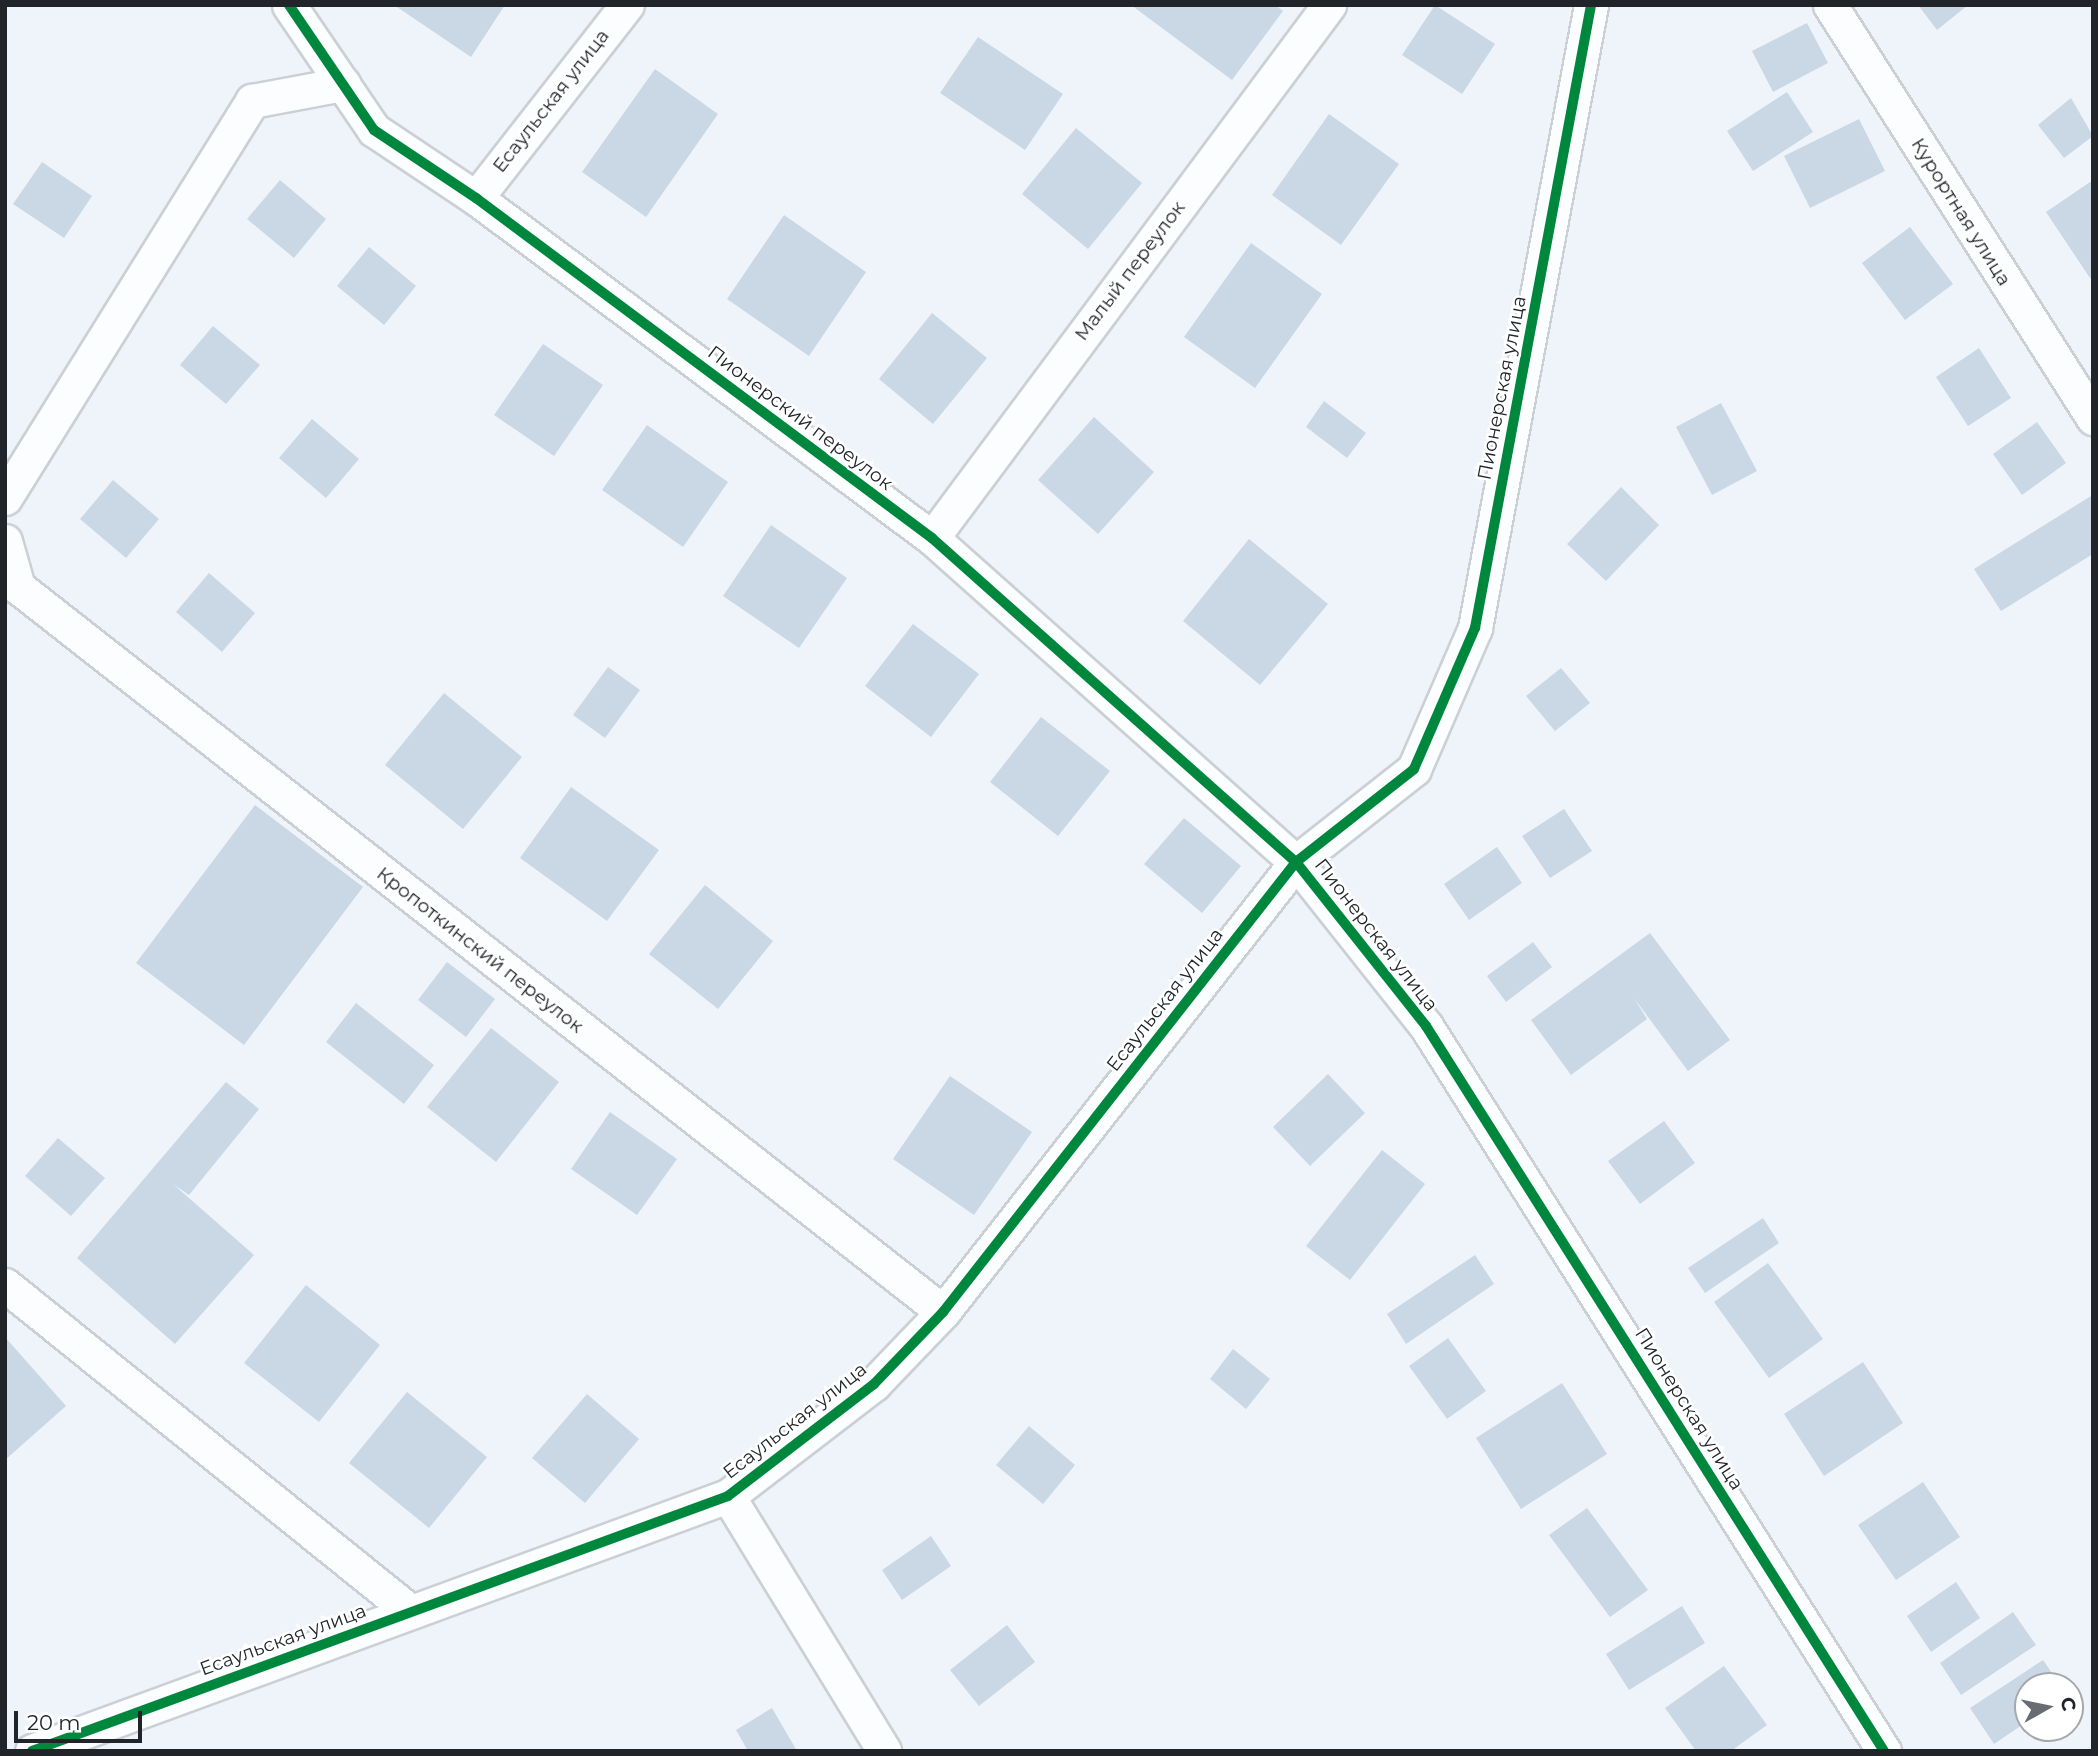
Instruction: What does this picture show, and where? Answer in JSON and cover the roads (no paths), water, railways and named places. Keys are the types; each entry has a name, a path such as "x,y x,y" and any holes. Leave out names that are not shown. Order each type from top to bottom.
{"street":[{"name":"Пионерский переулок","path":"289,5 374,130 476,198 932,538 1296,862"},
{"name":"Есаульская улица","path":"476,198 627,5"},
{"name":"Малый переулок","path":"932,538 1329,5"},
{"name":"Пионерская улица","path":"1591,5 1475,628 1414,769 1296,862 1426,1026 1884,1751"},
{"name":"Курортная улица","path":"1830,5 2093,418"},
{"path":"5,498 251,101 343,84"},
{"path":"5,541 9,587"},
{"name":"Кропоткинский переулок","path":"9,587 943,1312"},
{"name":"Есаульская улица","path":"32,1751 728,1496 874,1384 943,1312 1296,862"},
{"name":"Есаульская улица","path":"5,1285 411,1612"},
{"path":"728,1496 884,1751"}]}
